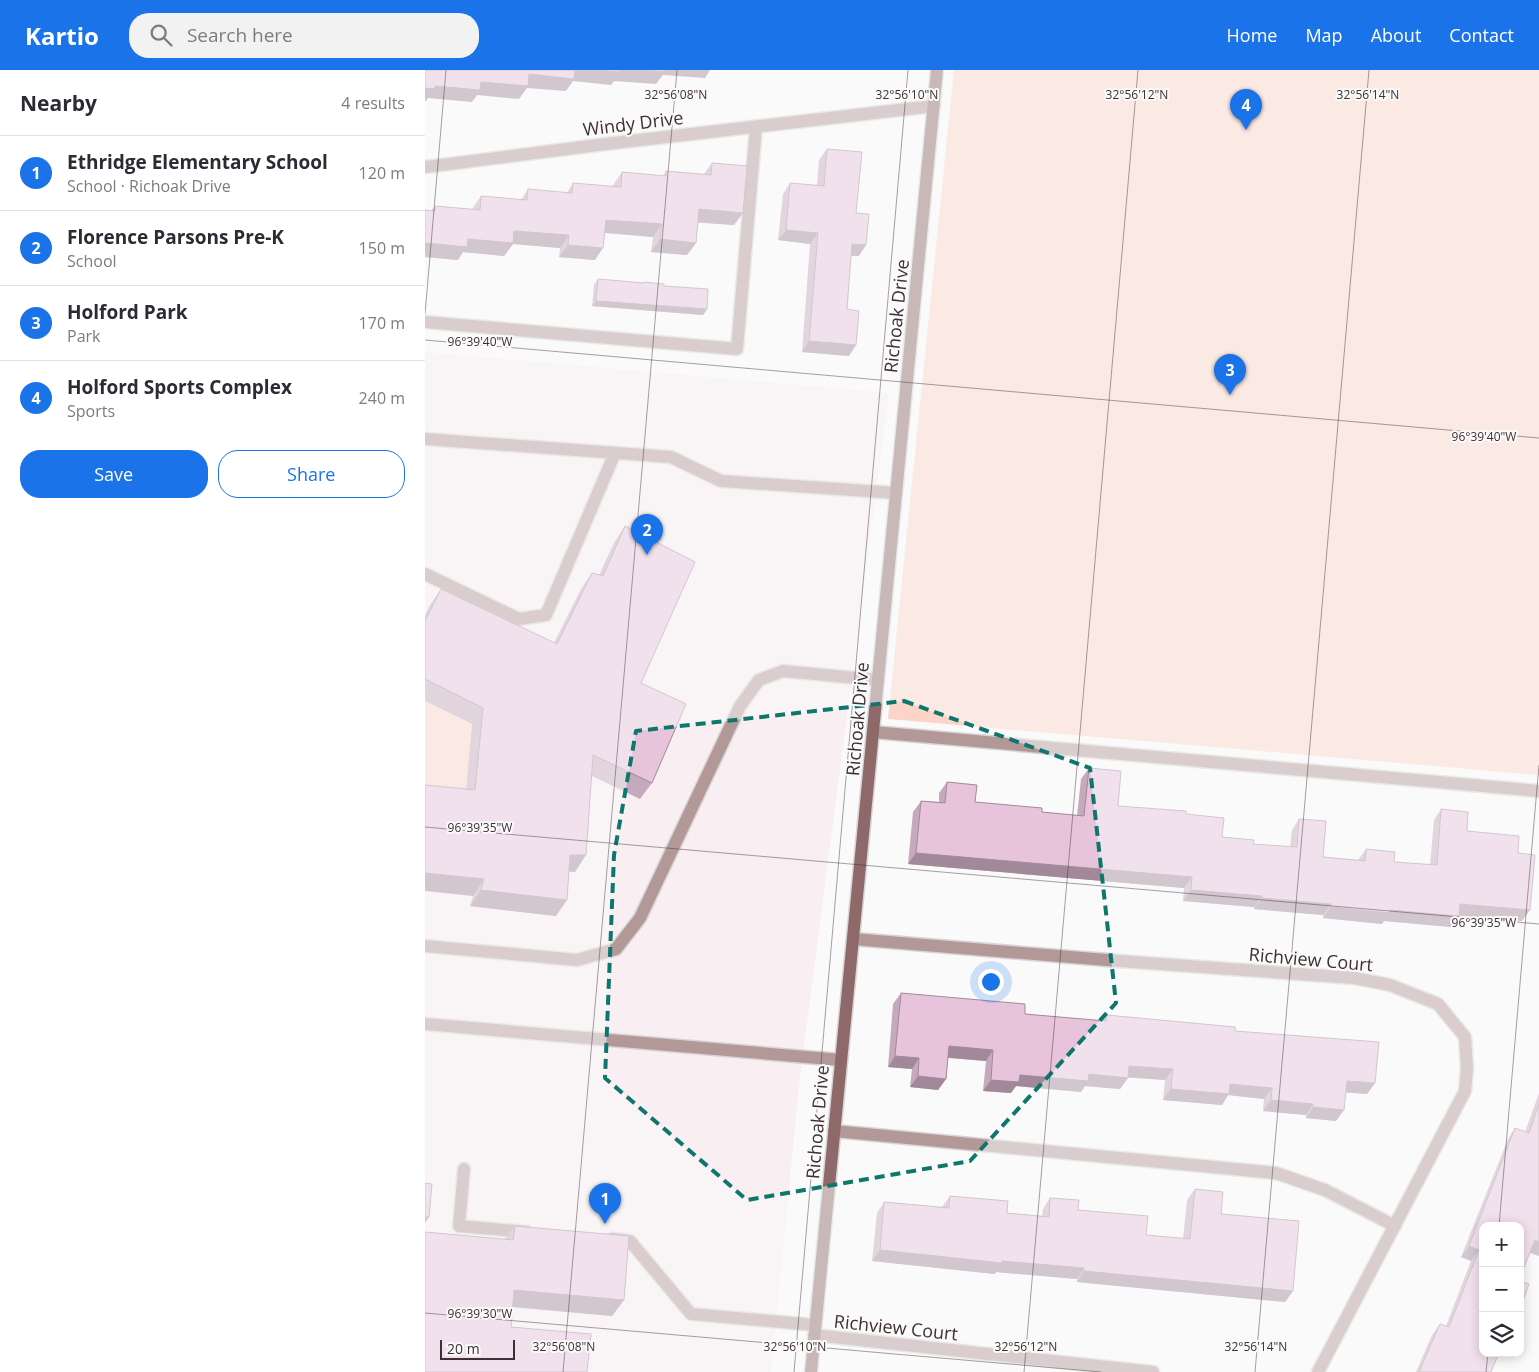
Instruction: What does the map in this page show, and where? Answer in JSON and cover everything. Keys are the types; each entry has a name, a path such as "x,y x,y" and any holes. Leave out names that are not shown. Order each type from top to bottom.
{"street":[{"name":"Richoak Drive","path":"811,1372 937,70"},
{"name":"Windy Drive","path":"425,167 934,106"},
{"path":"425,322 737,349 756,126"},
{"path":"425,439 671,457 721,481 896,493"},
{"path":"425,574 519,619 546,615 615,453"},
{"path":"425,946 577,960 616,949 640,918 740,706 759,680 783,671 878,680"},
{"path":"873,732 1539,791"},
{"name":"Richview Court","path":"853,939 1354,978 1390,985 1438,1004 1465,1037 1467,1068 1465,1091 1318,1372"},
{"path":"425,1024 841,1060"},
{"path":"834,1131 1276,1173 1325,1190 1395,1226"},
{"path":"463,1169 459,1226 535,1233"},
{"name":"Richview Court","path":"601,1238 630,1241 691,1314 1153,1372"}],"highlighted area":[{"path":"904,701 1090,768 1116,1003 970,1161 747,1200 605,1078 614,855 636,731"}],"shaded area":[{"path":"954,70 1539,70 1539,775 888,719"},
{"path":"425,352 889,393 800,1077 771,1372 425,1372"},
{"path":"425,701 472,724 464,806 425,803"}],"building":[{"path":"425,70 575,70 574,79 529,74 528,86 481,82 480,90 435,86 435,89 425,88"},
{"path":"593,70 620,70 620,72"},
{"path":"641,70 664,70 664,72"},
{"path":"827,149 862,152 856,213 869,214 866,245 852,244 847,309 859,311 856,345 809,341 818,233 786,230 790,183 824,186"},
{"path":"712,163 747,166 743,213 699,209 696,243 660,239 662,224 606,220 603,248 568,245 569,235 514,231 513,243 468,239 467,247 425,243 425,210 435,211 435,206 480,210 481,196 527,200 528,189 572,193 573,183 621,187 622,172 666,176 666,171 711,175"},
{"path":"598,279 708,289 707,309 596,301"},
{"path":"625,526 695,562 641,683 686,704 652,783 593,755 586,855 570,855 567,900 481,890 484,879 425,873 425,785 475,790 483,708 425,679 425,621 441,589 557,644 592,573 603,576"},
{"path":"1089,768 1121,771 1118,806 1186,811 1186,814 1224,818 1222,837 1254,840 1253,844 1297,847 1299,819 1326,821 1323,857 1365,861 1366,849 1395,852 1394,862 1437,865 1441,809 1468,812 1467,831 1519,836 1518,853 1535,855 1530,910 1460,904 1459,916 1390,910 1390,913 1330,907 1331,904 1262,898 1262,896 1191,890 1192,877 916,853 921,801 945,803 947,782 977,785 975,802 1042,808 1042,812 1084,816"},
{"path":"901,993 1025,1004 1025,1014 1106,1021 1107,1015 1235,1027 1235,1031 1379,1042 1375,1083 1347,1081 1344,1110 1313,1107 1313,1104 1271,1100 1272,1088 1230,1084 1229,1094 1171,1089 1173,1069 1129,1066 1128,1078 1089,1074 1088,1081 1020,1075 1019,1082 991,1080 993,1050 949,1046 946,1079 918,1076 919,1058 895,1056"},
{"path":"1539,1104 1539,1242 1535,1240 1524,1267 1524,1222 1479,1222 1479,1250 1469,1246 1515,1128 1529,1133"},
{"path":"425,1183 432,1184 429,1217 425,1217"},
{"path":"1195,1189 1223,1192 1221,1214 1299,1221 1293,1291 1084,1271 1084,1268 1002,1261 1002,1263 880,1250 884,1202 949,1208 950,1196 1008,1201 1007,1213 1049,1217 1050,1198 1079,1200 1078,1210 1148,1216 1146,1235 1190,1239"},
{"path":"515,1226 629,1236 624,1300 514,1290 511,1327 591,1334 587,1372 425,1372 425,1232 513,1240"},
{"path":"1479,1250 1479,1357 1497,1357 1491,1372 1419,1372 1440,1324 1449,1327"},
{"path":"1524,1282 1529,1284 1524,1298"}],"place":[{"name":"Holford Sports Complex","path":"1246,130"},
{"name":"Holford Park","path":"1230,395"},
{"name":"Florence Parsons Pre-K","path":"647,555"},
{"name":"Ethridge Elementary School","path":"605,1224"}]}
